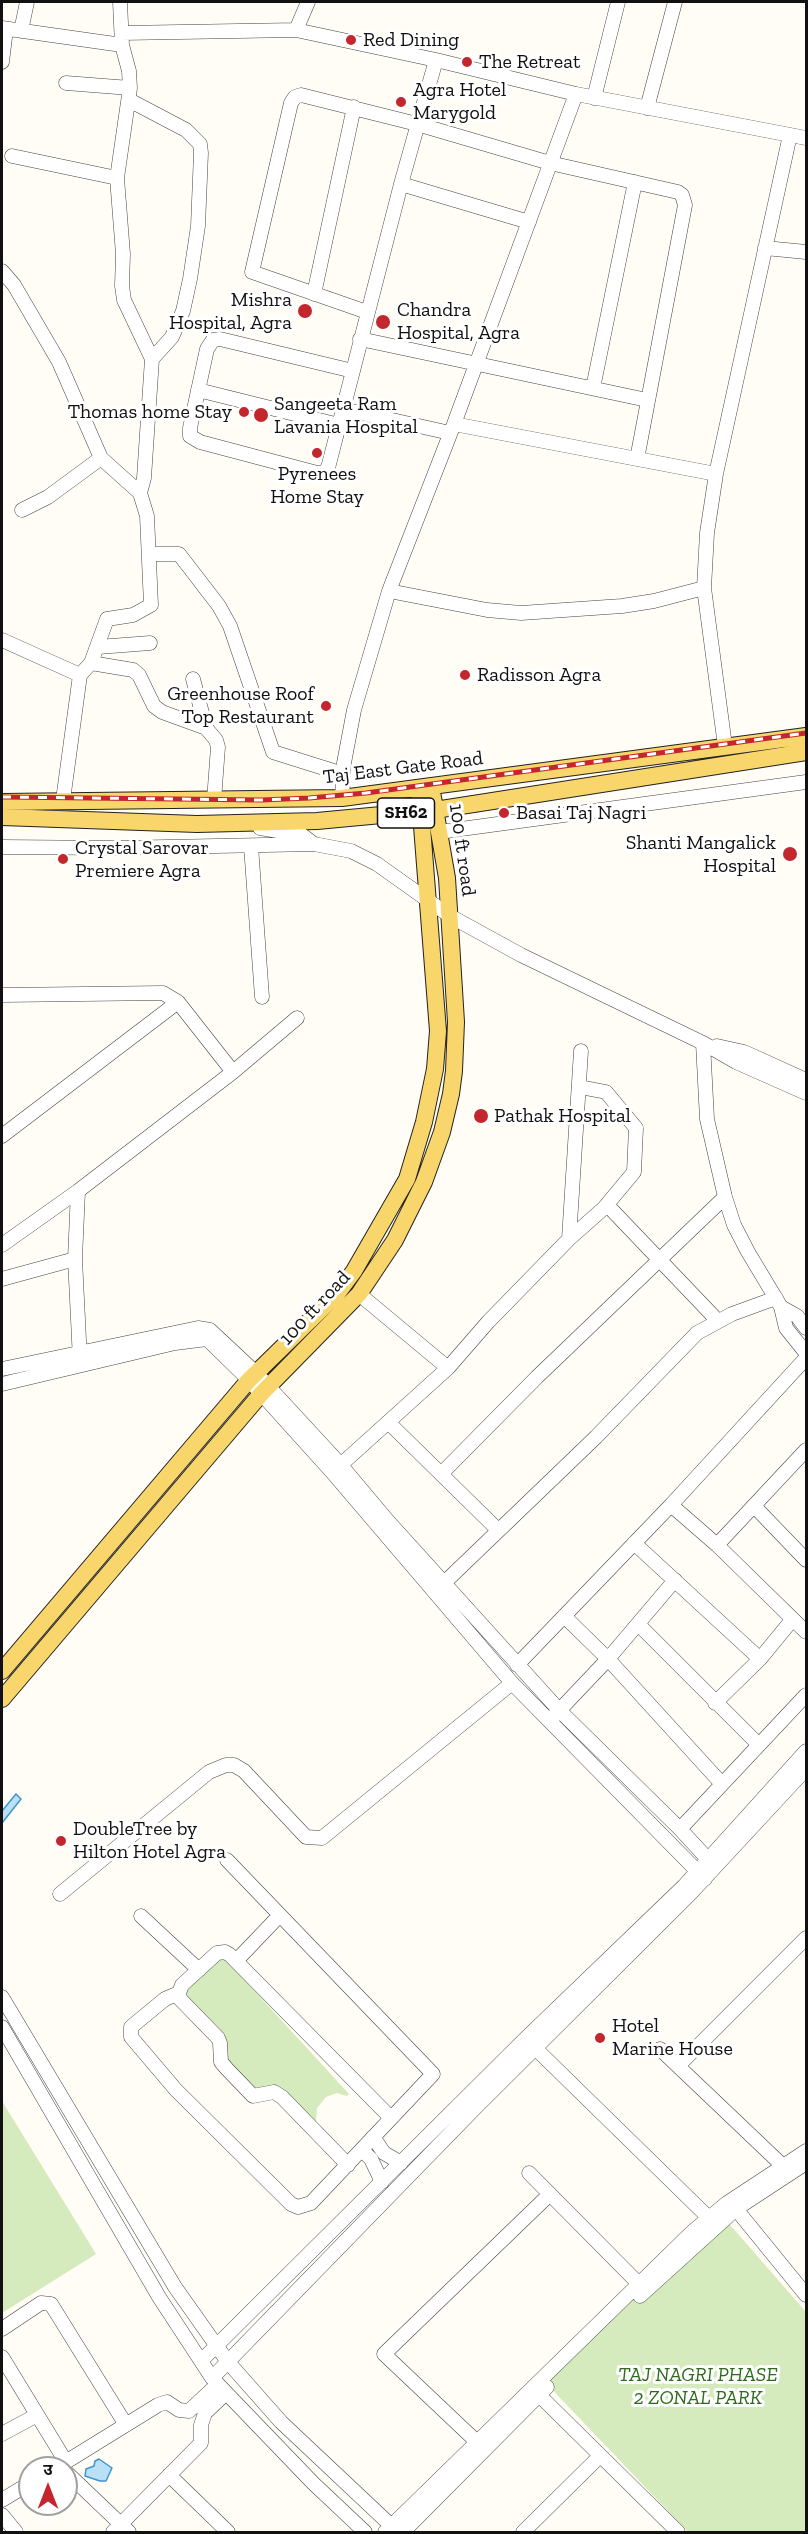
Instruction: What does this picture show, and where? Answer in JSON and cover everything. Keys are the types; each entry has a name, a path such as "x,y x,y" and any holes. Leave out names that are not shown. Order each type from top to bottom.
{"main road":[{"name":"Taj East Gate Road","path":"2,802 342,798 807,736"},
{"name":"SH62","path":"2,817 197,824 317,821 428,811 807,752"},
{"name":"100 ft road","path":"2,1671 252,1376 342,1286 364,1254 407,1179 424,1122 435,1069 438,1031 426,898 428,811 425,787"},
{"name":"100 ft road","path":"2,1699 264,1391 360,1294 395,1240 424,1182 451,1094 456,1022 447,878 439,832 428,811"}],"street":[{"path":"120,2 122,39 129,71 130,94 117,178 123,254 122,286 124,300 152,359 144,478 140,493"},
{"path":"296,30 308,2"},
{"path":"594,98 618,2"},
{"path":"647,108 675,2"},
{"path":"21,31 23,4"},
{"path":"2,62 4,28 122,39 296,30 436,60 594,98 807,138"},
{"path":"352,371 220,339 213,340 207,349 190,432 194,439 317,473 323,473 328,468 367,312 436,60"},
{"path":"66,83 130,94 186,130 200,144 196,247 183,311 172,337 152,359"},
{"path":"342,798 343,774 354,710 389,591 452,429 576,94"},
{"path":"367,312 254,274 252,267 291,103 295,97 301,95 354,107 550,163 678,192 684,201 637,459"},
{"path":"314,294 354,107"},
{"path":"725,746 704,588 707,533 716,474 790,135"},
{"path":"12,156 117,178"},
{"path":"593,388 635,182"},
{"path":"401,184 529,222"},
{"path":"765,249 807,252"},
{"path":"2,272 15,285 59,362 101,458 140,493 147,516 151,605 133,615 107,619 91,663 80,675 63,800"},
{"path":"360,339 647,400"},
{"path":"198,390 339,424"},
{"path":"343,409 716,474"},
{"path":"22,510 48,497 101,458"},
{"path":"150,554 178,554 219,606 230,626 273,752 343,774"},
{"path":"389,591 487,610 521,614 622,606 654,601 704,588"},
{"path":"2,640 80,675"},
{"path":"98,647 150,643"},
{"path":"91,663 133,670 139,675 154,706 162,712 206,728"},
{"path":"193,679 206,728 216,740 218,747 214,800"},
{"path":"439,832 807,782"},
{"path":"197,824 245,825 278,830 307,836 314,844"},
{"path":"2,847 314,844 351,851 377,864 450,916 612,1000 703,1043 736,1062 807,1093"},
{"path":"251,846 262,997"},
{"path":"2,995 163,993 178,1002 233,1072"},
{"path":"2,1136 178,1002"},
{"path":"2,1245 78,1191 233,1072 297,1018"},
{"path":"703,1043 744,1052 807,1080"},
{"path":"517,1665 671,1505 807,1356 786,1328 778,1303 734,1225 725,1197 707,1119 703,1043"},
{"path":"569,1239 581,1051"},
{"path":"336,1468 448,1368 488,1322 569,1239 604,1208 634,1172 636,1128 606,1092 580,1087"},
{"path":"78,1191 75,1260 80,1359"},
{"path":"441,1474 537,1377 725,1197"},
{"path":"604,1208 610,1208 718,1321"},
{"path":"2,1279 75,1260"},
{"path":"360,1294 448,1368"},
{"path":"444,1582 596,1437 697,1333 718,1321 778,1303"},
{"path":"778,1303 797,1316 807,1328"},
{"path":"2,1369 80,1359 201,1338 207,1339 252,1376 444,1582 559,1710 712,1863"},
{"path":"2,1384 80,1359"},
{"path":"388,1422 498,1530"},
{"path":"717,1545 807,1450"},
{"path":"336,1468 512,1683 701,1875"},
{"path":"671,1505 717,1545 807,1632"},
{"path":"755,1507 804,1552"},
{"path":"634,1543 760,1659"},
{"path":"548,1721 639,1625 675,1580"},
{"path":"564,1616 608,1659 722,1784"},
{"path":"716,1703 760,1659 792,1620"},
{"path":"639,1625 758,1744"},
{"path":"60,1894 209,1772 226,1765 234,1765 244,1771 306,1837 322,1838 512,1683"},
{"path":"680,1829 758,1744 807,1695"},
{"path":"78,2484 121,2530 169,2475 201,2443 201,2425 205,2413 228,2362 701,1875 807,1751"},
{"path":"712,1863 807,1769"},
{"path":"179,1992 165,1999 131,2027 130,2031 136,2044 176,2090 291,2204 298,2207 311,2203 433,2074 227,1860"},
{"path":"201,2361 401,2163 701,1875"},
{"path":"236,1961 280,1915"},
{"path":"141,1916 200,1970"},
{"path":"678,2066 807,1938"},
{"path":"348,2164 282,2097 274,2092 253,2096 226,2069 221,2062 218,2038 180,1999 179,1992 182,1985 220,1952 225,1952 391,2118"},
{"path":"2,1997 175,2287 217,2347 281,2422 391,2530 477,2442 709,2218 807,2151"},
{"path":"2,2027 159,2297 218,2386 364,2532"},
{"path":"535,2048 709,2218"},
{"path":"660,2049 783,2166"},
{"path":"374,2137 384,2153 401,2163"},
{"path":"362,2150 371,2159 382,2182"},
{"path":"403,2532 612,2321 736,2209 807,2163"},
{"path":"529,2173 639,2284"},
{"path":"477,2442 384,2354 550,2194"},
{"path":"736,2209 807,2295"},
{"path":"2,2329 41,2303 51,2304 126,2425"},
{"path":"2,2357 37,2415 57,2456"},
{"path":"78,2456 163,2403 173,2404 183,2411 189,2411 218,2386"},
{"path":"539,2395 678,2532"},
{"path":"2,2434 37,2415"},
{"path":"532,2529 600,2456"},
{"path":"169,2475 228,2532"},
{"path":"2,2500 18,2490"},
{"path":"2,2515 16,2532"}],"green space":[{"path":"222,1959 230,1964 349,2094 347,2096 337,2093 326,2097 317,2108 316,2124 256,2090 225,2060 187,1999 186,1987 216,1960"},
{"path":"2,2101 96,2254 2,2313"},
{"name":"TAJ NAGRI PHASE 2 ZONAL PARK","path":"721,2219 725,2219 806,2312 806,2532 688,2532 542,2379"}],"water":[{"path":"16,1794 21,1799 2,1823 2,1811"},
{"path":"99,2459 112,2468 106,2481 85,2476 86,2469 94,2466 95,2461"}],"railway":[{"path":"2,797 262,800 309,798 366,793 806,733"}],"place":[{"name":"Red Dining","path":"351,40"},
{"name":"The Retreat","path":"467,62"},
{"name":"Agra Hotel Marygold","path":"401,102"},
{"name":"Mishra Hospital, Agra","path":"305,311"},
{"name":"Chandra Hospital, Agra","path":"383,322"},
{"name":"Thomas home Stay","path":"244,412"},
{"name":"Sangeeta Ram Lavania Hospital","path":"261,415"},
{"name":"Pyrenees Home Stay","path":"317,453"},
{"name":"Radisson Agra","path":"465,675"},
{"name":"Greenhouse Roof Top Restaurant","path":"326,706"},
{"name":"Basai Taj Nagri","path":"504,813"},
{"name":"Shanti Mangalick Hospital","path":"790,854"},
{"name":"Crystal Sarovar Premiere Agra","path":"63,859"},
{"name":"Pathak Hospital","path":"481,1116"},
{"name":"DoubleTree by Hilton Hotel Agra","path":"61,1841"},
{"name":"Hotel Marine House","path":"600,2038"}]}
